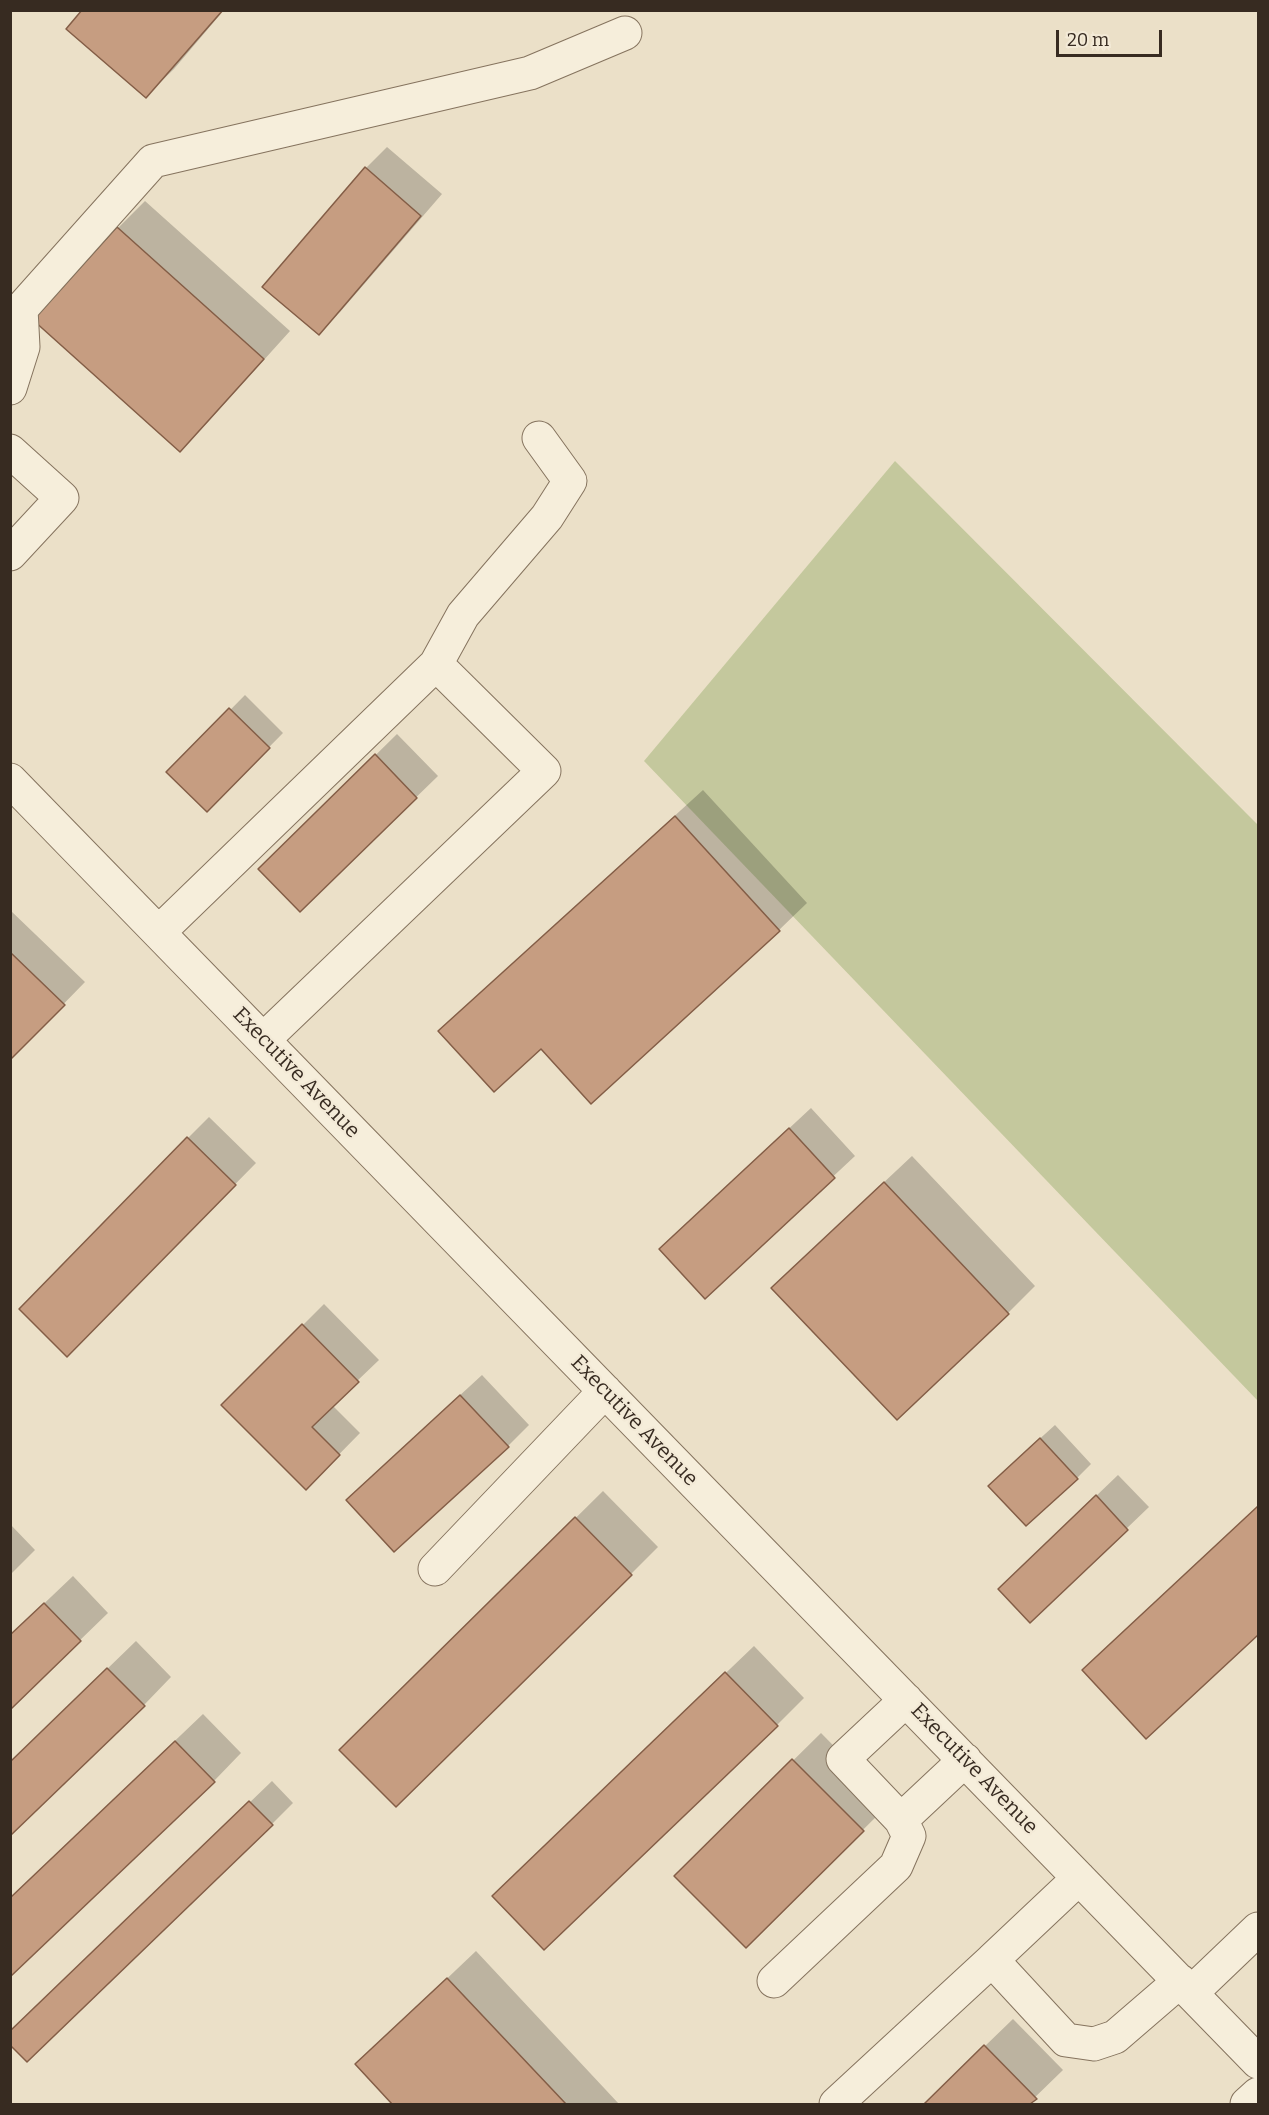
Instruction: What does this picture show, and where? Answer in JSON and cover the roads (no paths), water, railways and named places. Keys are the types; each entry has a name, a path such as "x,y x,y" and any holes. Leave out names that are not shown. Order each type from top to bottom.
{"street":[{"path":"10,388 23,347 21,309 153,161 530,73 625,33"},
{"path":"159,932 436,664 463,615 548,517 570,481 539,438"},
{"path":"10,451 62,498 10,554"},
{"path":"263,1040 544,771 436,664"},
{"name":"Executive Avenue","path":"10,780 1258,2062"},
{"path":"435,1569 605,1391"},
{"path":"774,1981 896,1866 909,1836 901,1820 843,1759 906,1700"},
{"path":"901,1820 965,1760"},
{"path":"836,2104 1079,1878"},
{"path":"992,1960 1066,2040 1094,2044 1115,2037 1186,1987 1258,1929"},
{"path":"1247,2104 1258,2094"}]}
